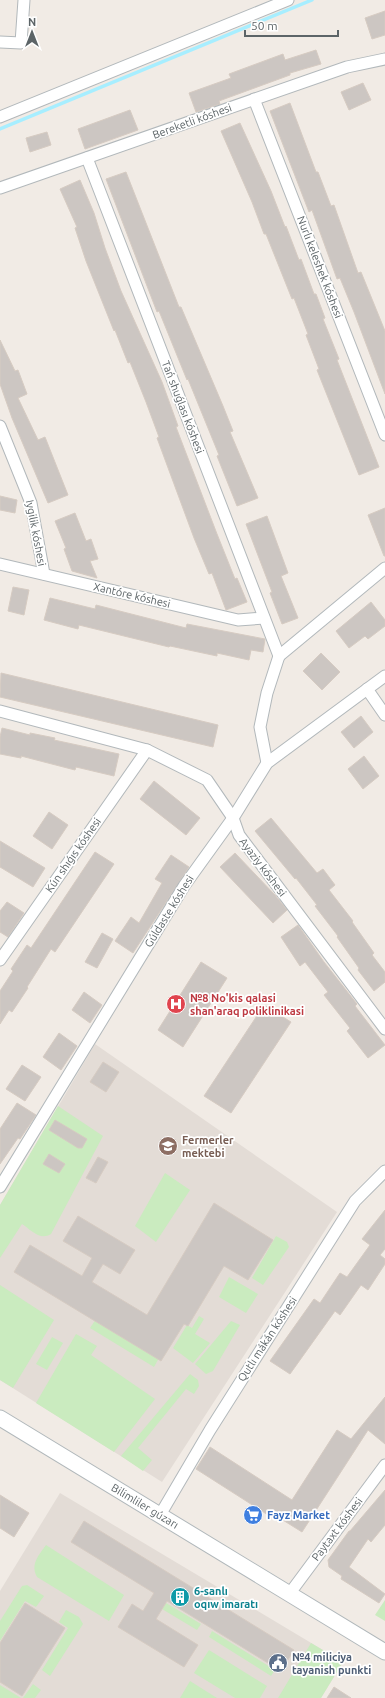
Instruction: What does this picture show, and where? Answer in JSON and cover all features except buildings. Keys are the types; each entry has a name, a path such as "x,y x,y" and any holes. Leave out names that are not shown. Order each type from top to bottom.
{"main road":[{"name":"Bilimliler gúzarı","path":"0,1418 385,1652"}],"street":[{"path":"0,42 21,43 24,0"},
{"path":"0,117 288,0"},
{"name":"Bereketli kóshesi","path":"0,188 347,67 385,59"},
{"name":"Nurlı keleshek kóshesi","path":"254,99 385,435"},
{"name":"Tań shuǵlası kóshesi","path":"87,158 279,656"},
{"name":"Iygilik kóshesi","path":"0,426 31,503 44,574"},
{"name":"Xantóre kóshesi","path":"0,564 238,620 264,618"},
{"path":"266,763 260,727 266,693 279,656 385,568"},
{"name":"Gúldaste kóshesi","path":"0,1187 184,886 233,818 266,763 385,676"},
{"path":"367,690 385,715"},
{"name":"Ayaziy kóshesi","path":"0,711 147,750 207,780 233,818 239,835 385,1028"},
{"name":"Kún shıǵıs kóshesi","path":"0,960 147,750"},
{"name":"Qutlı mákán kóshesi","path":"160,1515 210,1430 356,1201 385,1171"},
{"name":"Paytaxt kóshesi","path":"290,1593 385,1465"}],"shaded area":[{"path":"95,1044 337,1212 162,1482 0,1380 0,1205"},
{"path":"60,1493 343,1662 321,1698 0,1698 0,1591"}],"green space":[{"path":"58,1106 103,1136 51,1234 47,1236 39,1235 32,1232 22,1224 0,1258 0,1205"},
{"path":"165,1173 190,1190 156,1242 135,1226"},
{"path":"276,1236 287,1242 289,1247 263,1285 252,1278"},
{"path":"229,1277 258,1294 246,1313 219,1297"},
{"path":"0,1285 54,1320 13,1388 0,1380"},
{"path":"199,1316 204,1319 195,1334 210,1343 193,1363 173,1348 187,1325 192,1328"},
{"path":"96,1319 159,1358 154,1367 90,1328"},
{"path":"231,1321 240,1325 213,1371 206,1374 195,1364"},
{"path":"76,1334 97,1346 91,1355 155,1399 114,1452 36,1403"},
{"path":"52,1337 63,1343 47,1370 36,1364"},
{"path":"190,1374 198,1380 199,1386 194,1394 186,1389 138,1448 152,1460 143,1471 121,1456"},
{"path":"46,1545 124,1595 109,1621 37,1577 34,1568 36,1560"},
{"path":"27,1585 44,1596 36,1607 25,1601 0,1641 0,1621 22,1586"},
{"path":"385,1600 385,1621 375,1615"},
{"path":"166,1603 201,1624 197,1630 162,1609"},
{"path":"66,1610 79,1617 83,1624 50,1676 42,1670 68,1628 59,1622"},
{"path":"212,1631 275,1670 271,1676 209,1637"},
{"path":"311,1643 343,1662 321,1698 278,1698"},
{"path":"209,1650 267,1686 260,1698 235,1698 194,1673"},
{"path":"190,1681 217,1698 180,1698"},
{"path":"33,1684 41,1690 35,1698 23,1698"},
{"path":"0,1685 21,1698 0,1698"}],"waterway":[{"path":"0,129 312,0"}],"place":[{"name":"№8 No'kis qalasi shan'araq poliklinikasi","path":"176,1004"},
{"name":"Fermerler mektebi","path":"168,1146"},
{"name":"Fayz Market","path":"253,1515"},
{"name":"6-sanlı oqıw imaratı","path":"180,1597"},
{"name":"№4 miliciya tayanish punkti","path":"278,1663"}]}
